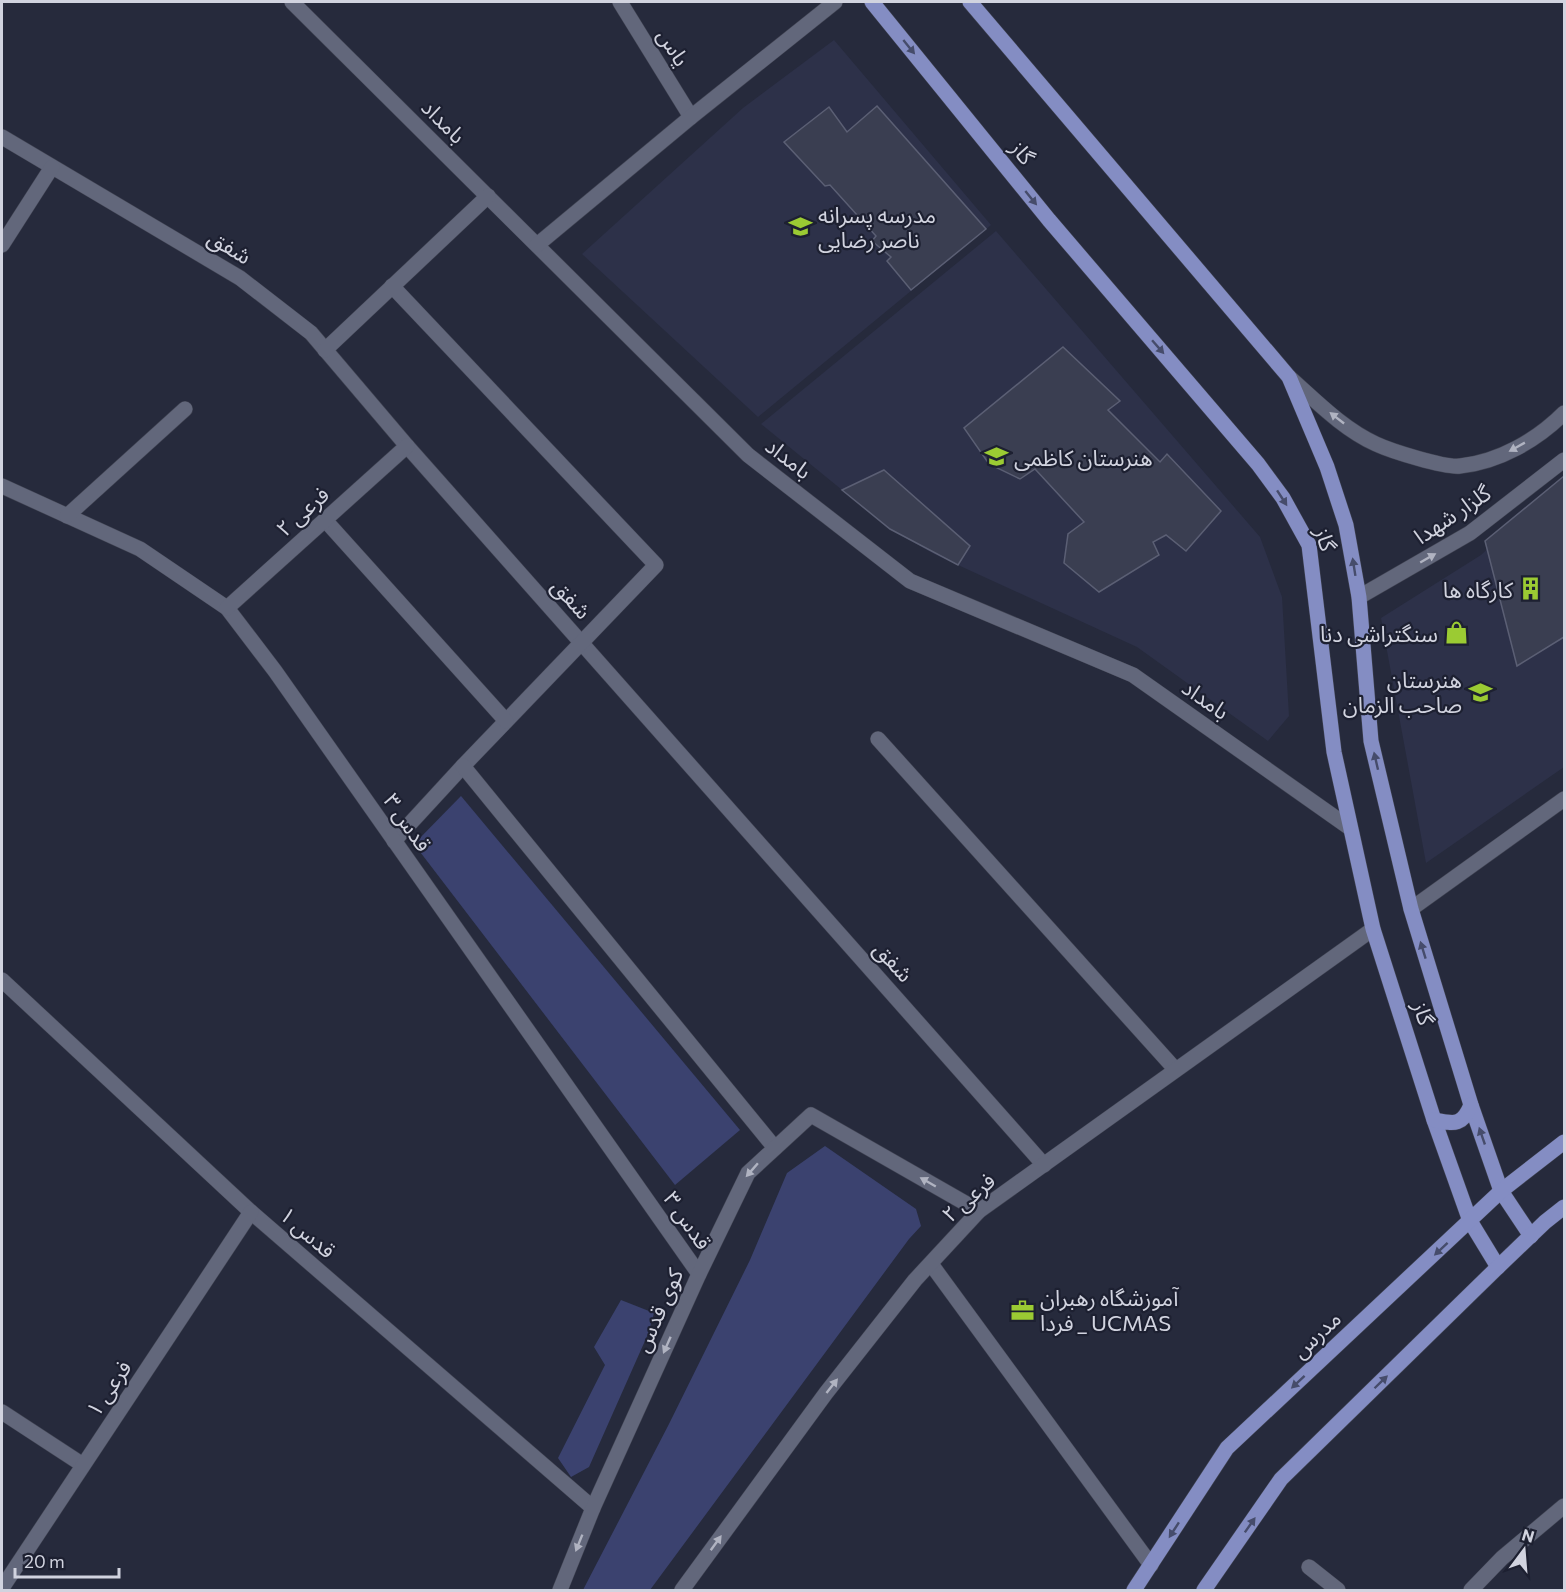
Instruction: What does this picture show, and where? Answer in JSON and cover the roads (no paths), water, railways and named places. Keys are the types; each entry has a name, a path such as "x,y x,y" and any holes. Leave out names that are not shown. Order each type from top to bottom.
{"main road":[{"name":"گاز","path":"872,2 1049,220 1236,438 1283,498 1309,545 1334,752 1373,929 1434,1120 1470,1221 1498,1267"},
{"name":"گاز","path":"969,2 1289,377 1327,467 1346,525 1359,597 1371,741 1411,909 1471,1105 1501,1191 1531,1236"},
{"path":"1434,1120 1458,1123 1466,1118 1471,1105"},
{"name":"مدرس","path":"1134,1590 1227,1448 1501,1191 1564,1142"},
{"path":"1204,1590 1281,1479 1498,1267 1564,1207"}],"street":[{"name":"بامداد","path":"292,2 747,455 910,581 1133,675 1350,828"},
{"name":"یاس","path":"620,2 691,117"},
{"path":"537,245 691,117 835,2"},
{"name":"شفق","path":"2,137 240,278 311,333 407,446 1044,1165"},
{"path":"2,245 52,167"},
{"path":"325,350 488,196"},
{"path":"392,286 656,565 394,841"},
{"name":"گلزار شهدا","path":"1289,377 1338,420 1375,444 1408,456 1458,467 1498,457 1546,431 1564,413"},
{"path":"67,516 185,409"},
{"name":"فرعی ۲","path":"227,608 407,446"},
{"name":"گلزار شهدا","path":"1359,597 1470,533 1564,460"},
{"name":"قدس ۳","path":"2,486 140,549 227,608 275,671 699,1274"},
{"path":"325,520 506,721"},
{"path":"878,739 1176,1070"},
{"path":"463,766 775,1148"},
{"path":"1411,909 1564,799"},
{"name":"فرعی ۲","path":"682,1590 826,1393 915,1280 979,1211 1373,929"},
{"name":"قدس ۱","path":"2,980 251,1212 593,1508"},
{"name":"کوی قدس","path":"560,1590 593,1508 699,1274 748,1173 810,1115 979,1211"},
{"name":"فرعی ۱","path":"2,1588 251,1212"},
{"path":"931,1264 1151,1565"},
{"path":"2,1412 83,1465"},
{"path":"1471,1590 1502,1558 1564,1506"},
{"path":"1309,1567 1338,1590"}],"place":[{"name":"مدرسه پسرانه ناصر رضایی","path":"800,227"},
{"name":"هنرستان کاظمی","path":"996,457"},
{"name":"کارگاه ها","path":"1531,589"},
{"name":"سنگتراشی دنا","path":"1456,633"},
{"name":"هنرستان صاحب الزمان","path":"1480,692"},
{"name":"آموزشگاه رهبران فردا _ UCMAS","path":"1022,1310"}]}
